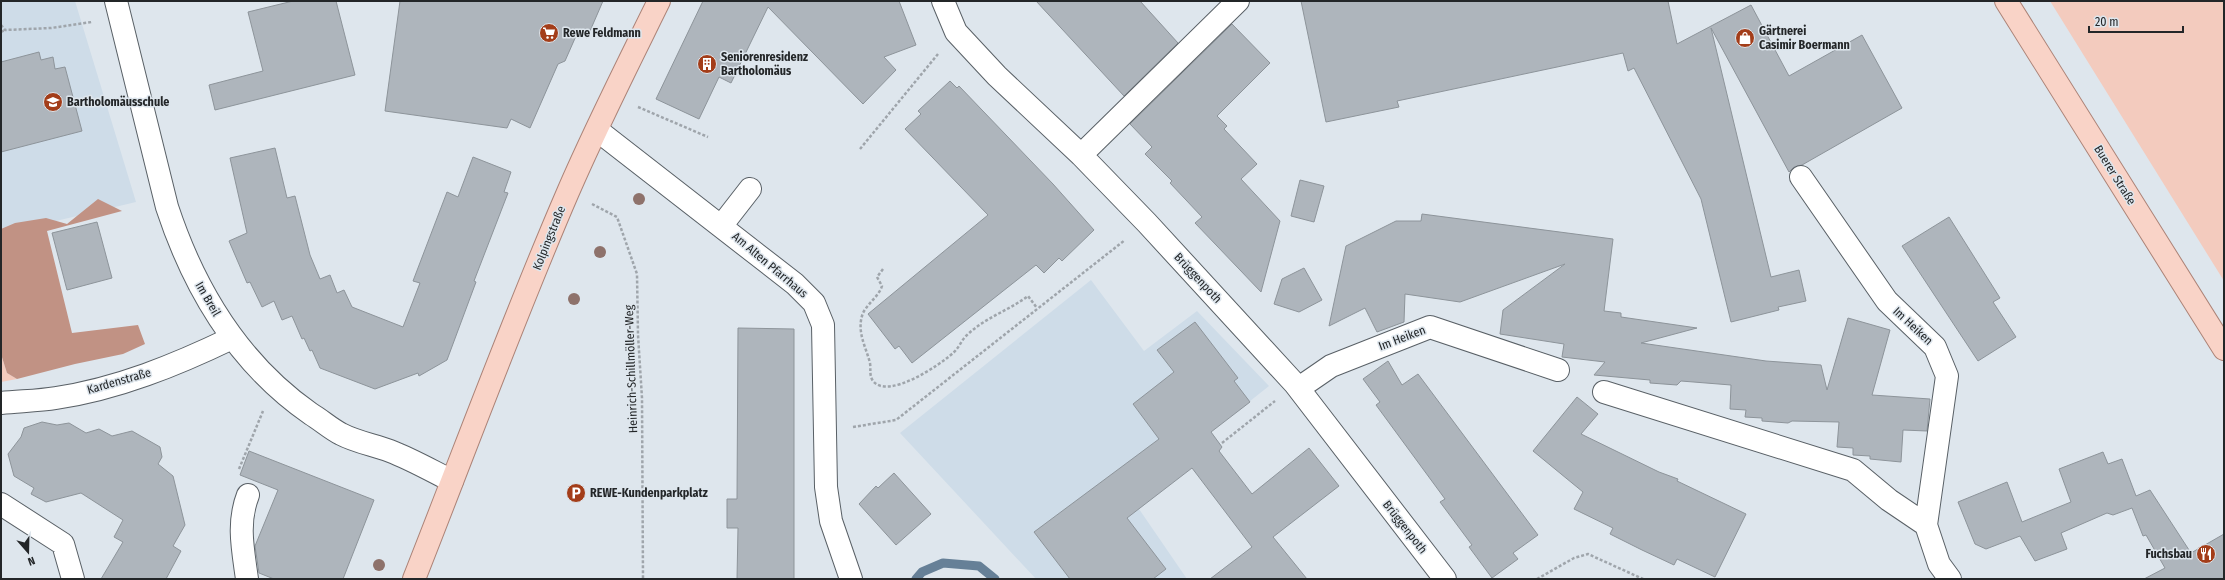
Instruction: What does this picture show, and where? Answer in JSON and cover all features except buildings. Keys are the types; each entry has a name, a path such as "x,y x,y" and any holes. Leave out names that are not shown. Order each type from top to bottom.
{"main road":[{"name":"Kolpingstraße","path":"414,579 568,192 612,96 659,1"},
{"name":"Buerer Straße","path":"2006,1 2224,349"}],"street":[{"name":"Brüggenpoth","path":"943,1 956,32 997,76 1081,155 1147,223 1297,386 1437,576"},
{"path":"1081,155 1238,1"},
{"name":"Im Breil","path":"118,10 167,207 177,238 190,268 232,338 275,385 290,399 341,434 392,452 452,481"},
{"name":"Am Alten Pfarrhaus","path":"597,130 795,284 814,303 823,325 826,487 831,522 851,579"},
{"name":"Im Heiken","path":"1801,177 1887,302 1936,347 1947,376 1926,525 1939,564 1950,579"},
{"path":"722,226 750,189"},
{"name":"Im Heiken","path":"1297,386 1331,366 1430,327 1558,370"},
{"name":"Kardenstraße","path":"1,403 56,398 119,383 187,360 232,338"},
{"path":"1604,392 1853,470 1889,500 1926,525"},
{"path":"247,579 242,510 248,495"},
{"path":"1,504 63,544 72,579"}],"path":[{"path":"1,32 5,30 51,28 118,10"},
{"path":"1,25 5,30"},
{"path":"860,149 956,32"},
{"path":"612,96 708,137"},
{"name":"Heinrich-Schillmöller-Weg","path":"568,192 617,217 637,274 638,334 642,398 643,579"},
{"path":"824,430 896,420 1147,223"},
{"path":"883,269 877,277 882,286 863,314 861,329 863,346 870,366 870,373 874,382 884,388 898,386 931,368 954,353 966,336 990,317 1028,296 1037,308"},
{"path":"248,495 238,473 275,385"},
{"path":"1222,443 1297,386"},
{"path":"1537,579 1574,558 1588,554 1643,579"}],"shaded area":[{"name":"Bartholomäusschule","path":"1,1 75,1 136,202 1,234"},
{"path":"2050,1 2224,1 2224,281"},
{"path":"98,199 122,211 47,231 72,333 138,325 145,344 123,354 75,364 17,379 7,373 1,354 1,229 15,223 46,218 67,224"},
{"path":"1091,280 1144,351 1197,311 1269,386 1211,432 1222,447 1218,450 1252,494 1239,504 1207,456 1139,509 1187,579 1036,579 900,433"},
{"path":"1,354 7,373 17,379 1,382"}],"waterway":[{"path":"916,579 922,572 943,563 979,566 995,579"}],"place":[{"name":"Rewe Feldmann","path":"549,33"},
{"name":"Gärtnerei Casimir Boermann","path":"1745,38"},
{"name":"Seniorenresidenz Bartholomäus","path":"707,64"},
{"name":"Bartholomäusschule","path":"53,102"},
{"name":"REWE-Kundenparkplatz","path":"576,493"},
{"name":"Fuchsbau","path":"2206,554"}]}
